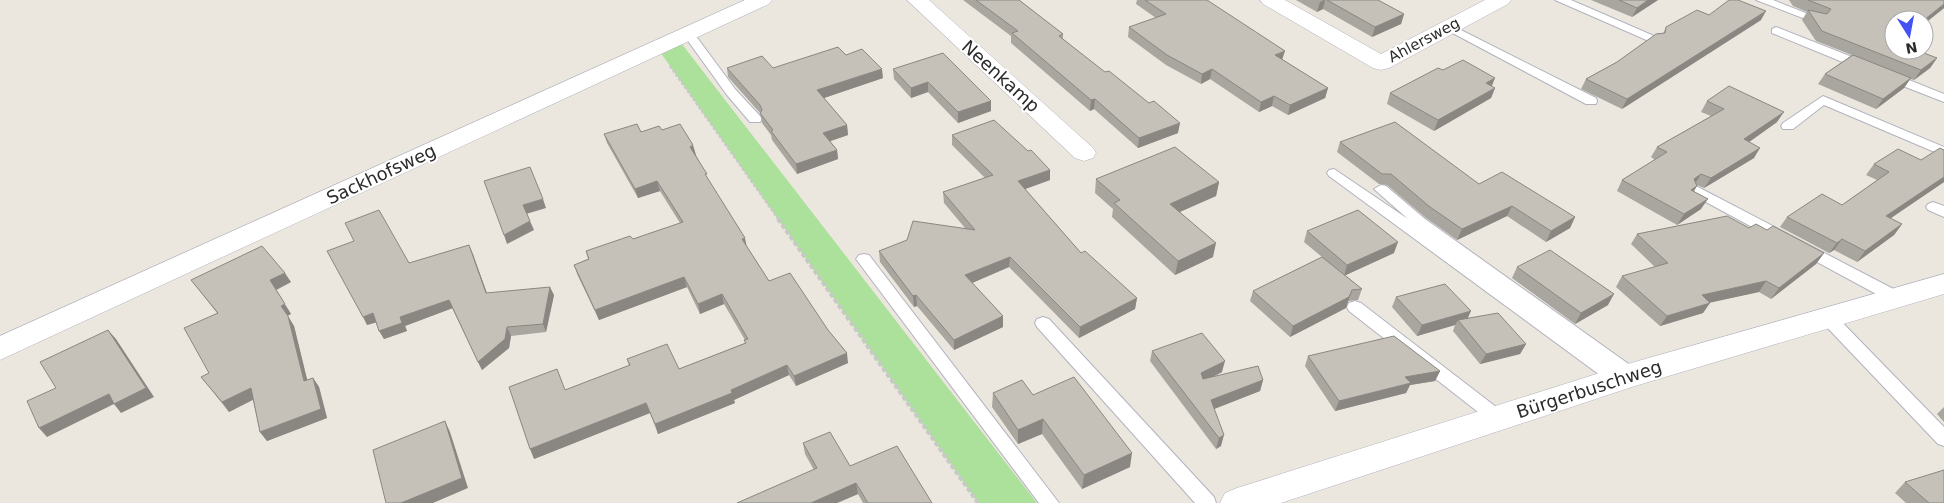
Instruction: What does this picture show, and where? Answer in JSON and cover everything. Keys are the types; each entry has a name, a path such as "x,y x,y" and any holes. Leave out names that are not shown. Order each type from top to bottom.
{"street":[{"name":"Sackhofsweg","path":"0,349 762,0"},
{"name":"Neenkamp","path":"917,0 1084,152"},
{"name":"Ahlersweg","path":"1270,0 1382,63 1500,0"},
{"name":"Bürgerbuschweg","path":"1237,503 1624,377 1944,284"}],"lane":[{"path":"1561,0 1655,39"},
{"path":"1762,0 1817,20"},
{"path":"1449,27 1591,101"},
{"path":"1776,31 1944,98"},
{"path":"689,34 731,92 755,118"},
{"path":"1788,126 1823,100 1944,152"},
{"path":"1334,172 1624,377"},
{"path":"1381,189 1624,377"},
{"path":"1696,191 1897,298"},
{"path":"864,259 1050,503"},
{"path":"1355,308 1498,418"},
{"path":"1827,317 1944,439"},
{"path":"1043,323 1207,503"}],"path":[{"path":"658,49 978,503"}],"green space":[{"path":"678,39 1037,503 978,503 658,49"}],"building":[{"path":"976,0 1019,0 1063,34 1059,36 1105,72 1109,71 1149,103 1154,101 1180,123 1139,138 1095,99 1091,100 1012,33 1018,31"},
{"path":"1145,0 1207,0 1285,51 1275,55 1328,88 1290,105 1274,96 1261,102 1212,69 1202,74 1167,55 1129,27 1166,14"},
{"path":"1327,0 1378,0 1404,14 1375,27"},
{"path":"1619,0 1648,0 1637,8"},
{"path":"1729,0 1738,0 1766,11 1627,99 1586,79 1617,62 1656,34 1665,33 1666,27 1697,10 1709,15"},
{"path":"1808,0 1944,0 1944,4 1934,12 1934,10 1884,10 1884,55 1822,31 1808,10 1827,14 1831,9"},
{"path":"838,47 846,55 862,49 882,69 817,90 847,125 823,133 837,150 796,164 760,113 762,110 760,105 727,68 762,56 773,68"},
{"path":"943,53 991,101 958,112 928,82 911,88 893,69"},
{"path":"1853,55 1911,78 1883,99 1825,74"},
{"path":"1934,57 1937,58 1921,70 1896,60 1934,60"},
{"path":"1463,60 1495,78 1486,83 1495,88 1438,120 1390,93 1438,68 1443,70"},
{"path":"1729,86 1784,112 1744,139 1760,148 1711,178 1701,174 1694,179 1697,186 1691,190 1708,199 1684,214 1622,180 1667,152 1657,147 1724,109 1707,101"},
{"path":"994,120 1028,151 1031,150 1050,170 1018,181 1081,253 1085,251 1137,298 1080,327 1010,257 965,275 1003,316 954,340 916,295 913,296 879,251 907,240 913,221 975,230 943,192 993,175 952,135"},
{"path":"1395,122 1479,184 1502,172 1575,217 1551,231 1512,206 1462,229 1430,207 1391,174 1382,174 1340,142"},
{"path":"637,124 641,132 659,126 662,130 680,124 693,145 690,147 707,174 705,174 745,238 742,239 769,281 790,273 828,330 847,353 794,376 787,365 731,390 732,393 655,424 646,403 530,449 509,387 557,369 565,390 630,365 627,359 667,344 679,369 746,343 744,340 748,339 722,294 698,304 684,277 595,310 574,265 589,259 586,251 630,236 633,239 683,222 657,181 635,189 604,134"},
{"path":"1175,147 1219,182 1170,204 1216,243 1178,261 1114,203 1120,200 1096,179"},
{"path":"1940,148 1944,150 1944,177 1886,216 1902,224 1865,251 1842,239 1837,243 1787,217 1822,194 1842,205 1889,172 1874,164 1898,149 1921,160"},
{"path":"530,167 543,199 523,205 530,221 504,235 484,181"},
{"path":"379,210 409,263 469,245 486,293 550,287 543,324 507,327 505,339 478,362 449,300 400,317 402,323 379,331 373,313 363,317 327,251 354,241 345,223"},
{"path":"1358,210 1398,242 1347,265 1307,231"},
{"path":"1727,216 1749,228 1756,224 1767,230 1773,226 1824,253 1779,288 1766,281 1702,295 1710,303 1667,316 1622,276 1668,263 1637,234"},
{"path":"262,246 285,273 270,280 285,304 281,306 288,316 304,381 313,378 321,409 260,432 251,388 222,402 201,377 209,373 184,328 218,313 191,280"},
{"path":"1550,250 1614,294 1581,313 1517,267"},
{"path":"1322,257 1362,289 1352,290 1349,297 1293,326 1253,291"},
{"path":"1445,284 1471,311 1422,325 1396,297"},
{"path":"1498,313 1526,344 1486,354 1458,320"},
{"path":"108,330 146,388 114,404 109,394 39,428 27,401 56,388 40,362"},
{"path":"1202,333 1225,361 1201,373 1203,379 1258,366 1263,380 1211,400 1224,435 1219,438 1152,351"},
{"path":"1394,336 1440,371 1405,377 1411,383 1339,401 1308,356"},
{"path":"1074,377 1132,453 1084,475 1043,419 1018,430 993,393 1022,380 1033,395"},
{"path":"445,421 462,478 401,503 386,503 373,450"},
{"path":"830,432 850,466 897,446 932,503 868,503 856,483 811,503 737,503 817,468 803,443"},
{"path":"1944,470 1944,503 1929,503 1905,482"}]}
